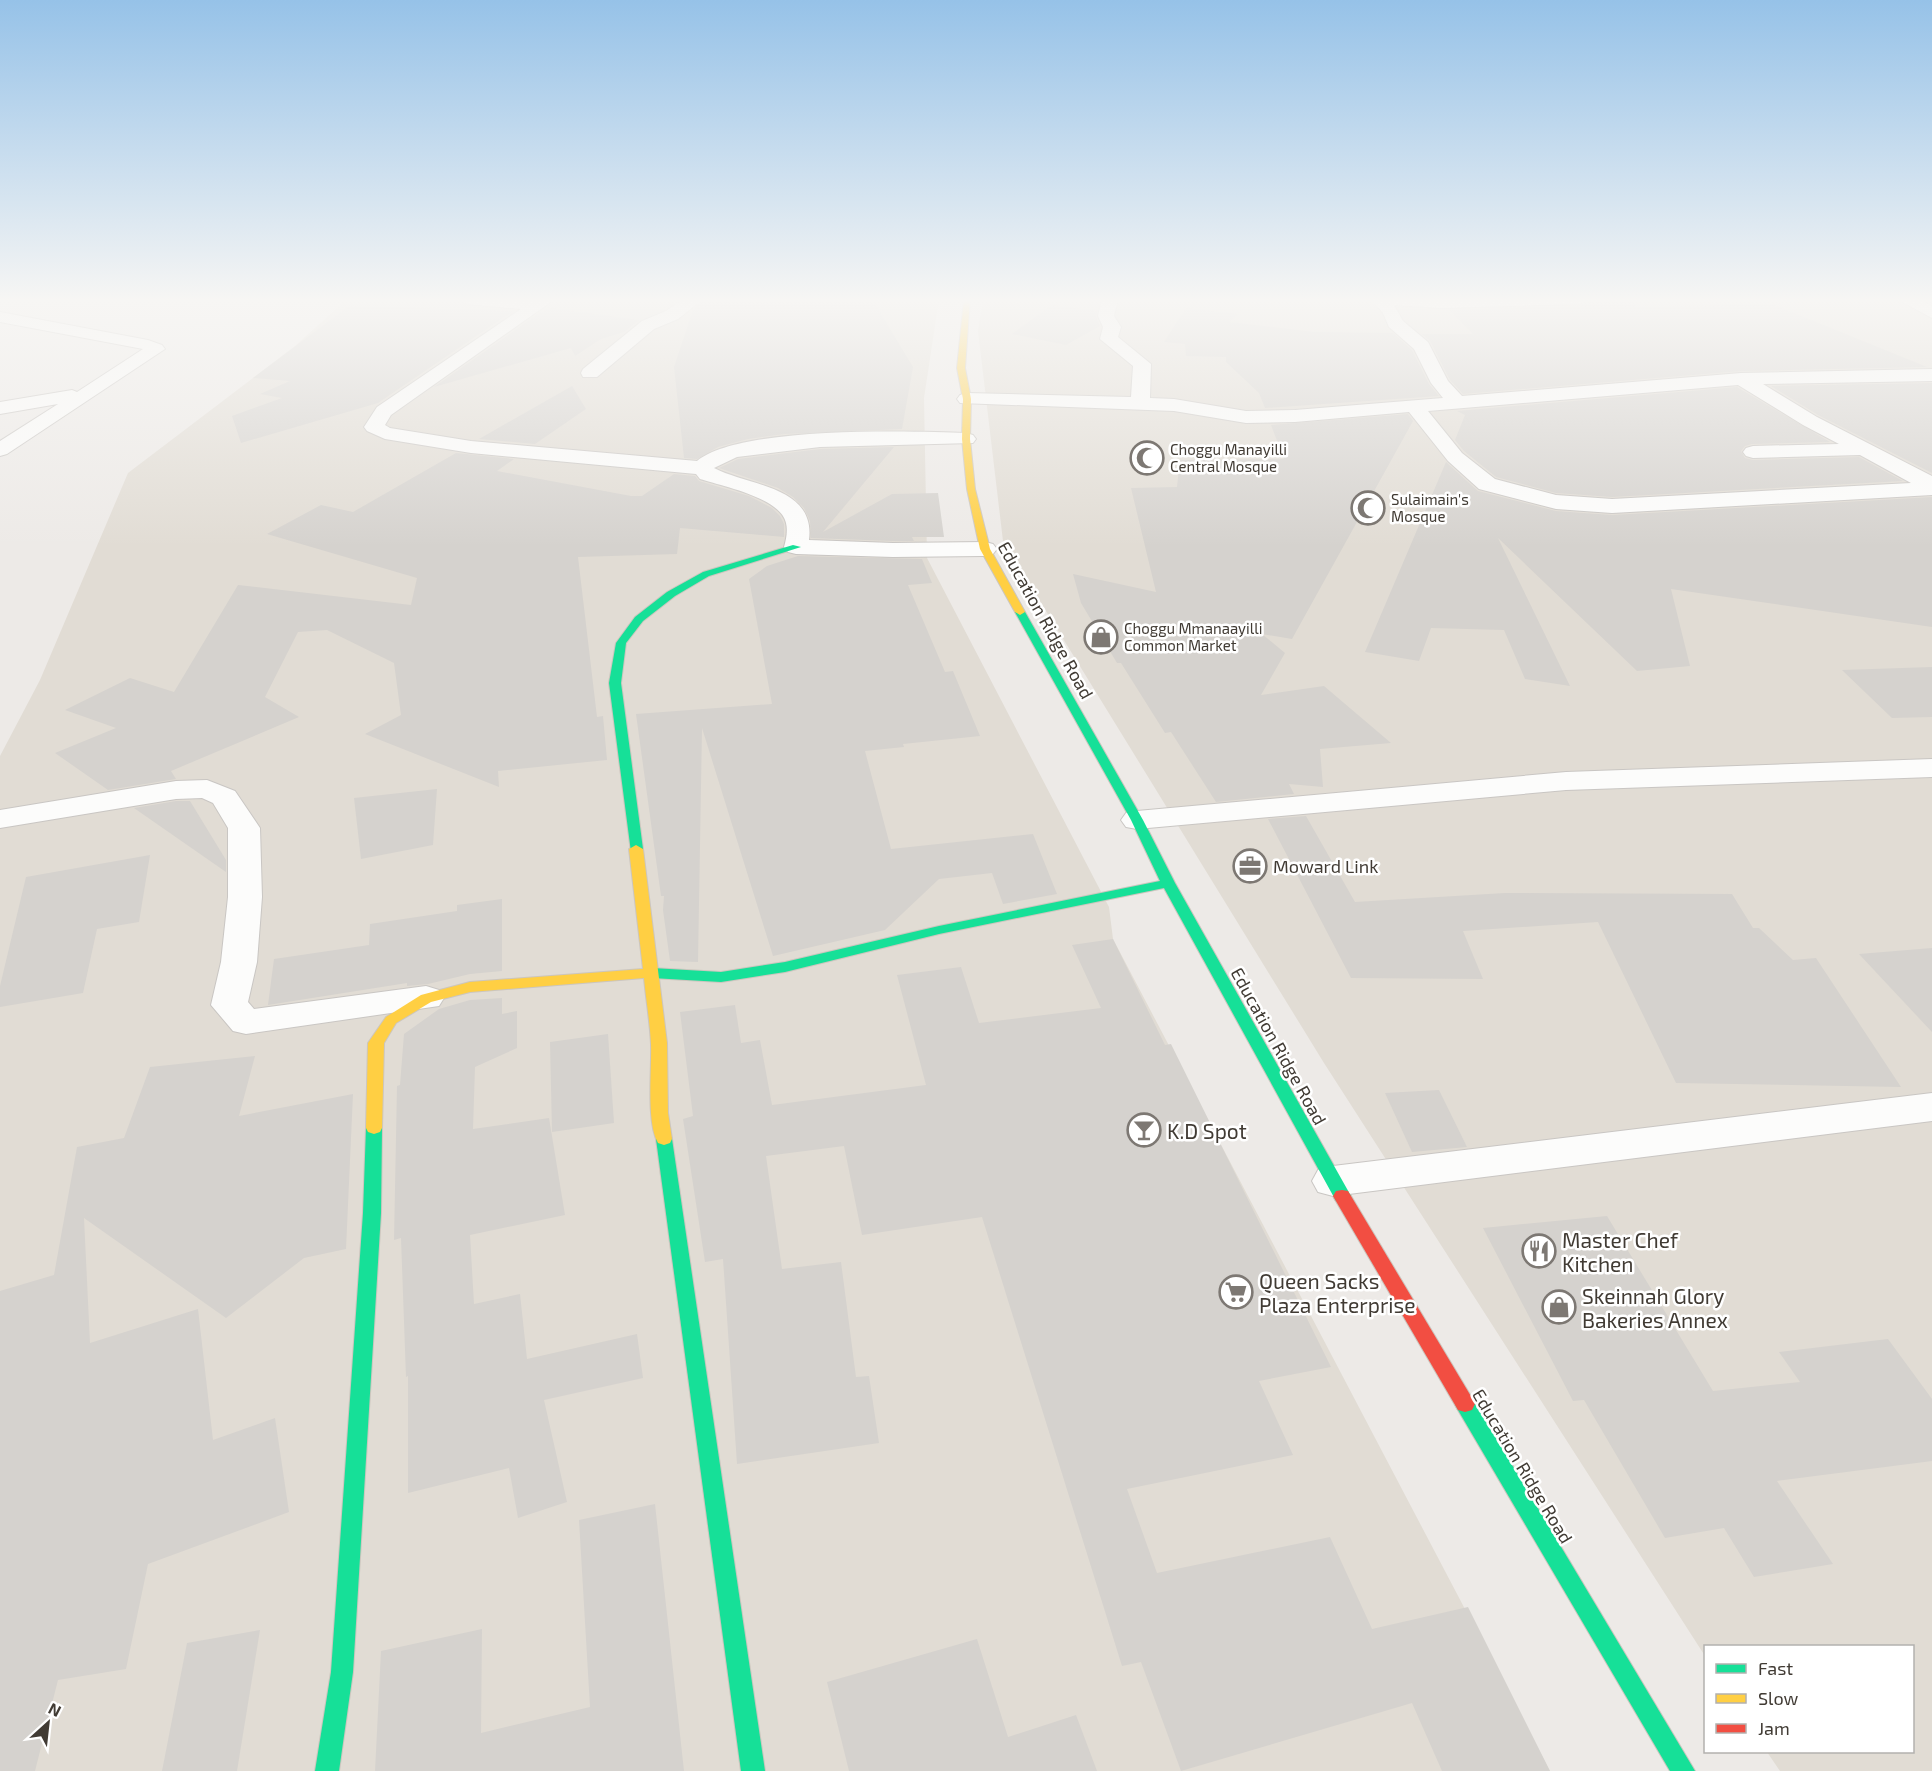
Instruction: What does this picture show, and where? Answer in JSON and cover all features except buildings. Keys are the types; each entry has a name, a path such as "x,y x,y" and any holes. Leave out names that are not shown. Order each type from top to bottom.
{"street":[{"path":"0,450 106,382"},
{"path":"427,382 384,411 374,427 385,433 471,447 702,468 708,474 760,491 789,505 798,523 796,547"},
{"name":"Education Ridge Road","path":"964,382 967,399 966,439 971,489 985,549 1137,820 1168,883 1333,1181 1683,1771"},
{"path":"1140,403 1141,382"},
{"path":"1439,382 1458,403"},
{"path":"967,399 1140,403 1174,405 1246,417 1295,416 1710,382"},
{"path":"1745,382 1810,420 1932,486"},
{"path":"0,408 46,402 92,391"},
{"path":"1414,406 1455,457 1487,484 1556,502 1612,506 1932,486"},
{"path":"702,468 711,458 726,452 814,440 867,437 966,439"},
{"path":"1813,494 1753,452 1864,449"},
{"path":"753,1771 660,1113 659,1043 652,973 615,683 621,644 639,619 672,594 706,574 796,547 893,550 985,549"},
{"path":"1137,820 1566,781 1932,768"},
{"path":"0,819 166,791 207,789 224,797 244,828 244,908 239,962 229,1005 246,1022 426,999 471,987 652,973 721,977 785,968 939,930 1168,883"},
{"path":"327,1771 342,1672 372,1213 376,1042 391,1020 426,999"},
{"path":"1333,1181 1932,1107"}],"shaded area":[{"path":"248,382 926,382 924,398 927,558 1109,907 1113,939 1550,1771 0,1771 0,756 40,680 128,473"},
{"path":"984,382 1932,382 1932,1771 1780,1771 1768,1753 1914,1753 1914,1645 1704,1645 1704,1654 1324,1063 1003,541"}],"traffic: fast":[{"path":"636,849 615,683 621,643 639,619 671,594 706,574 796,547"},
{"path":"1020,612 1137,820 1168,883 1342,1196"},
{"path":"652,973 721,977 785,967 939,930 1168,883"},
{"path":"327,1771 342,1672 372,1213 374,1128"},
{"path":"664,1139 753,1771"},
{"path":"1465,1404 1683,1771"}],"traffic: slow":[{"path":"964,382 967,399 966,439 971,489 985,549 1020,612"},
{"path":"636,849 659,1043 660,1113 664,1139"},
{"path":"374,1128 376,1043 391,1020 426,998 470,987 652,973"}],"traffic: jam":[{"path":"1342,1196 1465,1404"}],"place":[{"name":"Choggu Manayilli Central Mosque","path":"1147,458"},
{"name":"Sulaimain's Mosque","path":"1368,508"},
{"name":"Choggu Mmanaayilli Common Market","path":"1101,637"},
{"name":"Moward Link","path":"1250,866"},
{"name":"K.D Spot","path":"1144,1130"},
{"name":"Master Chef Kitchen","path":"1539,1251"},
{"name":"Queen Sacks Plaza Enterprise","path":"1236,1292"},
{"name":"Skeinnah Glory Bakeries Annex","path":"1559,1307"}]}
